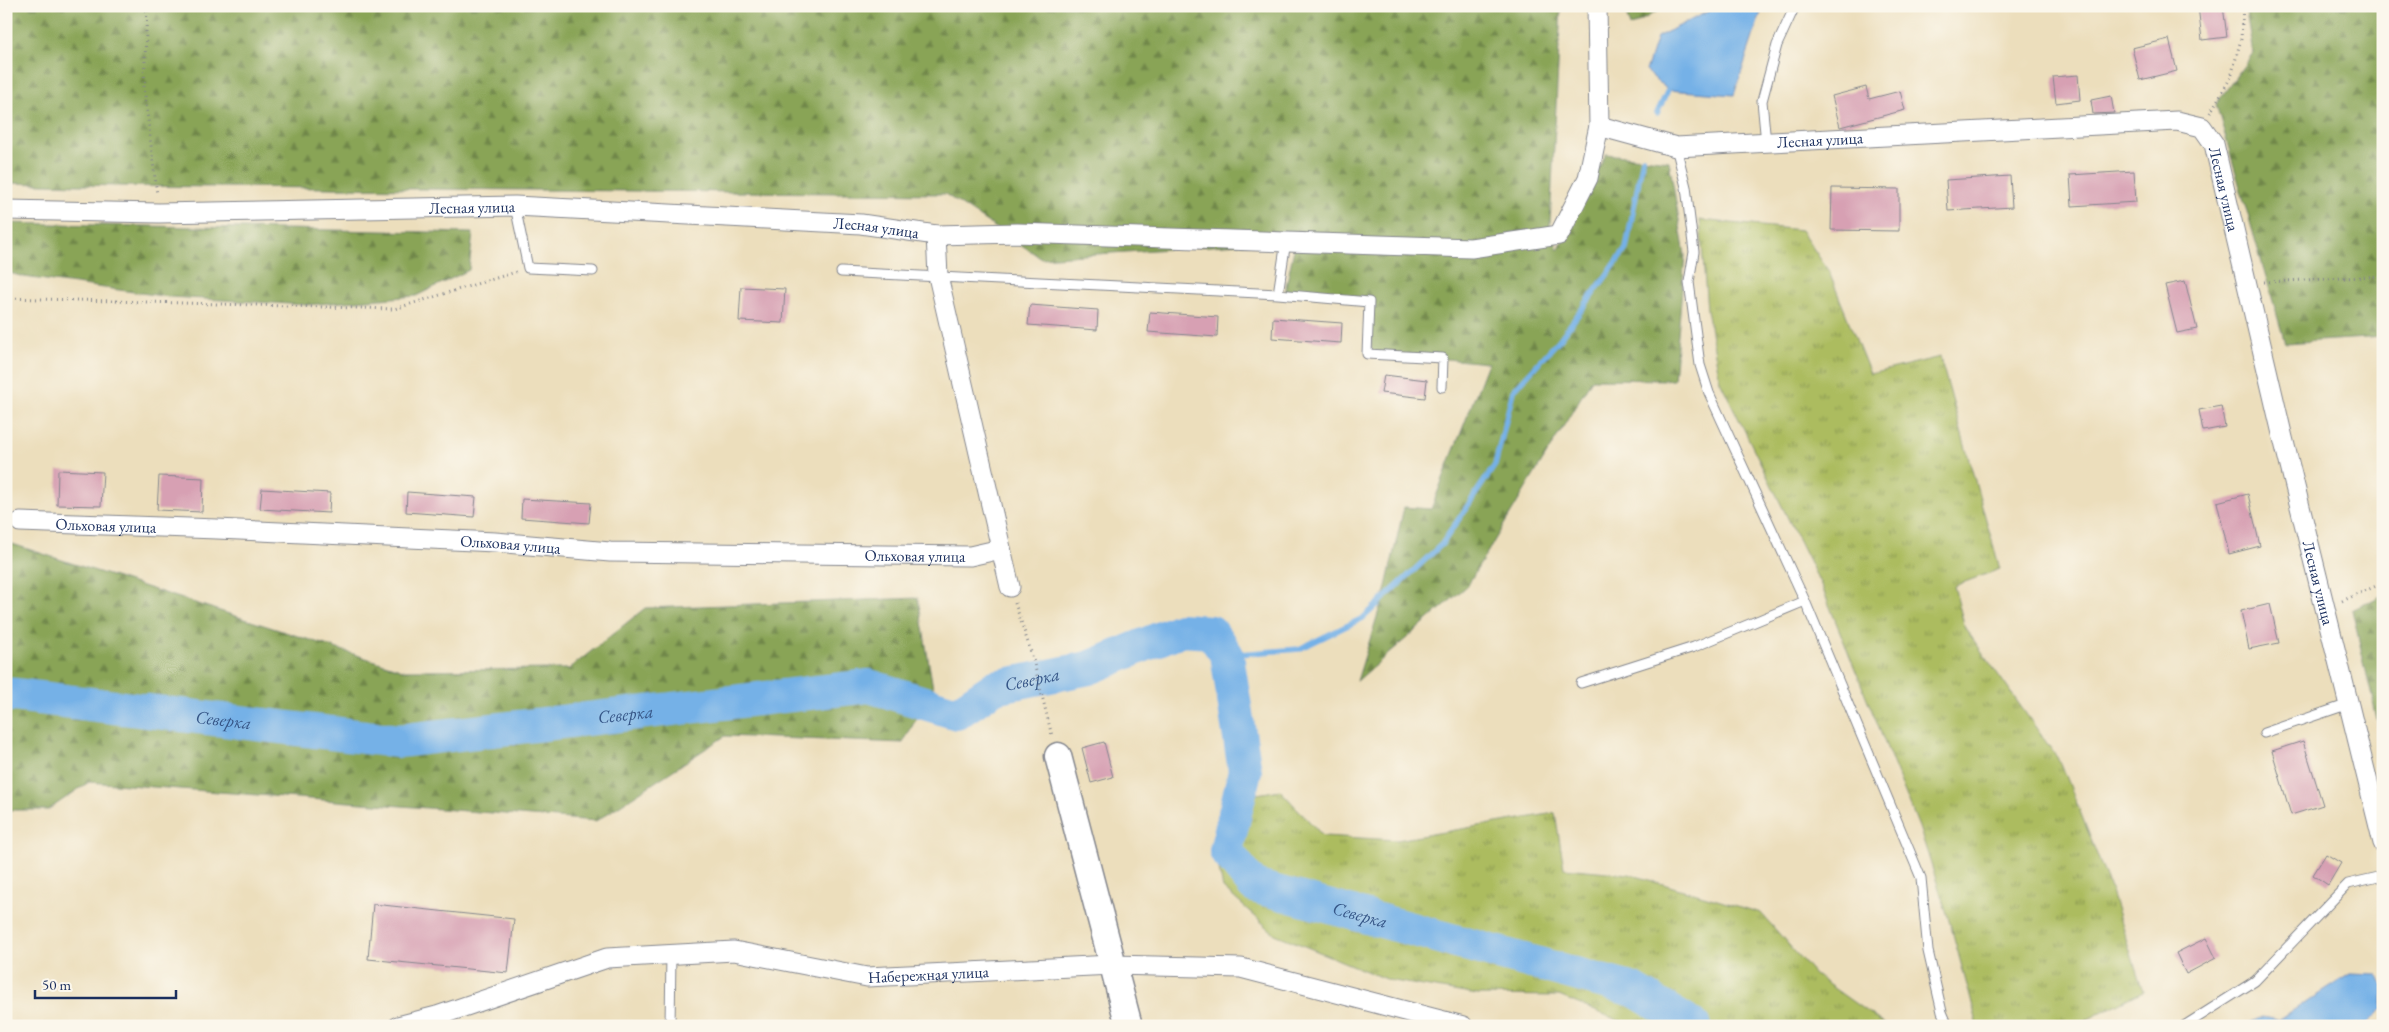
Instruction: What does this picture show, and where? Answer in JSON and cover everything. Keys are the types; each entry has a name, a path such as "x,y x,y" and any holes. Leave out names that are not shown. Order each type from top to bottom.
{"street":[{"path":"1596,6 1599,126"},
{"name":"Лесная улица","path":"6,210 159,213 516,206 861,224 936,236 1017,233 1471,248 1559,235 1588,178 1599,126 1676,147 1766,144 2177,121 2202,126 2214,144 2246,283 2383,843"},
{"path":"936,236 938,276 1010,586"},
{"name":"Ольховая улица","path":"20,522 217,528 495,542 610,552 970,556 1001,549"},
{"path":"1058,756 1129,1026"},
{"name":"Набережная улица","path":"398,1026 437,1016 607,958 734,951 867,977 1112,965 1241,968 1463,1026"}],"lane":[{"path":"1766,144 1762,101 1778,45 1795,6"},
{"path":"1676,147 1686,187 1694,252 1689,282 1700,365 1709,393 1805,601 1921,878 1928,951 1942,1012 1948,1026"},
{"path":"516,206 528,268 592,271"},
{"path":"1278,294 1286,241"},
{"path":"841,272 1278,294 1369,302 1368,354 1443,358 1442,387"},
{"path":"1581,683 1694,647 1805,601"},
{"path":"2264,732 2349,704"},
{"path":"2184,1026 2255,981 2348,884 2383,876"},
{"path":"670,1026 671,954"}],"path":[{"path":"147,6 144,86 159,213"},
{"path":"2202,126 2231,77 2241,39 2244,6"},
{"path":"6,298 394,309 528,268"},
{"path":"2246,283 2383,276"},
{"path":"2326,608 2383,583"},
{"path":"1010,586 1032,655 1058,756"}],"green space":[{"path":"6,6 1561,6 1550,225 1558,250 1606,154 1669,161 1685,255 1674,380 1592,379 1467,586 1357,681 1385,591 1404,507 1431,509 1488,363 1371,352 1373,299 1285,291 1296,240 1041,258 945,194 119,186 6,183"},
{"path":"1624,6 1666,6 1630,27"},
{"path":"2245,6 2383,6 2383,337 2285,343 2216,104 2253,53"},
{"path":"1700,220 1801,230 1829,272 1870,374 1940,357 2000,569 1954,586 1965,628 2061,763 2107,880 2143,991 2075,1026 1978,1026 1950,923 1919,827 1821,585 1720,381 1707,310"},
{"path":"6,223 473,233 469,270 416,296 307,305 170,297 24,277 6,272"},
{"path":"6,542 403,670 569,669 645,608 918,598 933,688 903,743 725,736 596,821 89,782 48,810 6,810"},
{"path":"2383,595 2383,745 2352,610"},
{"path":"1280,790 1323,836 1397,840 1555,813 1564,868 1629,874 1761,913 1815,975 1887,1026 1632,1026 1559,996 1477,995 1388,980 1275,934 1223,888 1213,842 1223,800"}],"water":[{"path":"1719,6 1763,6 1734,95 1668,90 1646,71 1657,37"},
{"path":"2350,974 2378,975 2383,989 2383,1008 2365,1026 2243,1026 2262,1017 2278,1020"}],"building":[{"path":"2198,6 2223,6 2227,37 2202,40"},
{"path":"2169,39 2177,71 2140,80 2132,48"},
{"path":"2078,75 2080,100 2056,103 2053,77"},
{"path":"1866,87 1869,99 1900,91 1905,110 1840,127 1832,96"},
{"path":"2111,96 2114,113 2093,114 2091,100"},
{"path":"2134,171 2136,202 2072,206 2070,175"},
{"path":"2010,176 2012,207 1948,211 1946,180"},
{"path":"1832,188 1899,189 1899,231 1831,230"},
{"path":"2185,281 2197,329 2177,333 2165,285"},
{"path":"741,287 785,289 783,323 739,321"},
{"path":"1030,305 1098,310 1097,330 1028,325"},
{"path":"1150,312 1218,317 1217,337 1148,332"},
{"path":"1273,318 1342,323 1341,343 1272,338"},
{"path":"1384,375 1427,380 1425,398 1381,393"},
{"path":"2221,406 2225,427 2203,431 2199,410"},
{"path":"58,470 103,472 101,506 57,505"},
{"path":"159,476 203,478 202,512 157,510"},
{"path":"262,489 330,493 329,513 260,509"},
{"path":"407,492 476,497 474,517 406,512"},
{"path":"2248,494 2260,546 2229,554 2217,502"},
{"path":"522,499 591,503 589,523 521,518"},
{"path":"2270,604 2279,643 2249,649 2241,611"},
{"path":"2303,741 2323,805 2291,815 2272,751"},
{"path":"1104,742 1113,777 1091,783 1082,748"},
{"path":"2326,854 2341,863 2328,885 2313,875"},
{"path":"373,904 514,919 508,973 368,959"},
{"path":"2206,938 2216,958 2186,974 2176,953"}],"waterway":[{"path":"1657,113 1668,90"},
{"path":"1227,655 1299,649 1363,618 1442,544 1495,465 1513,391 1560,339 1626,249 1643,158"},
{"name":"Северка","path":"6,694 398,741 869,686 957,713 995,687 1089,668 1180,630 1211,632 1227,655 1245,771 1226,851 1254,886 1634,990 1694,1026"}]}
